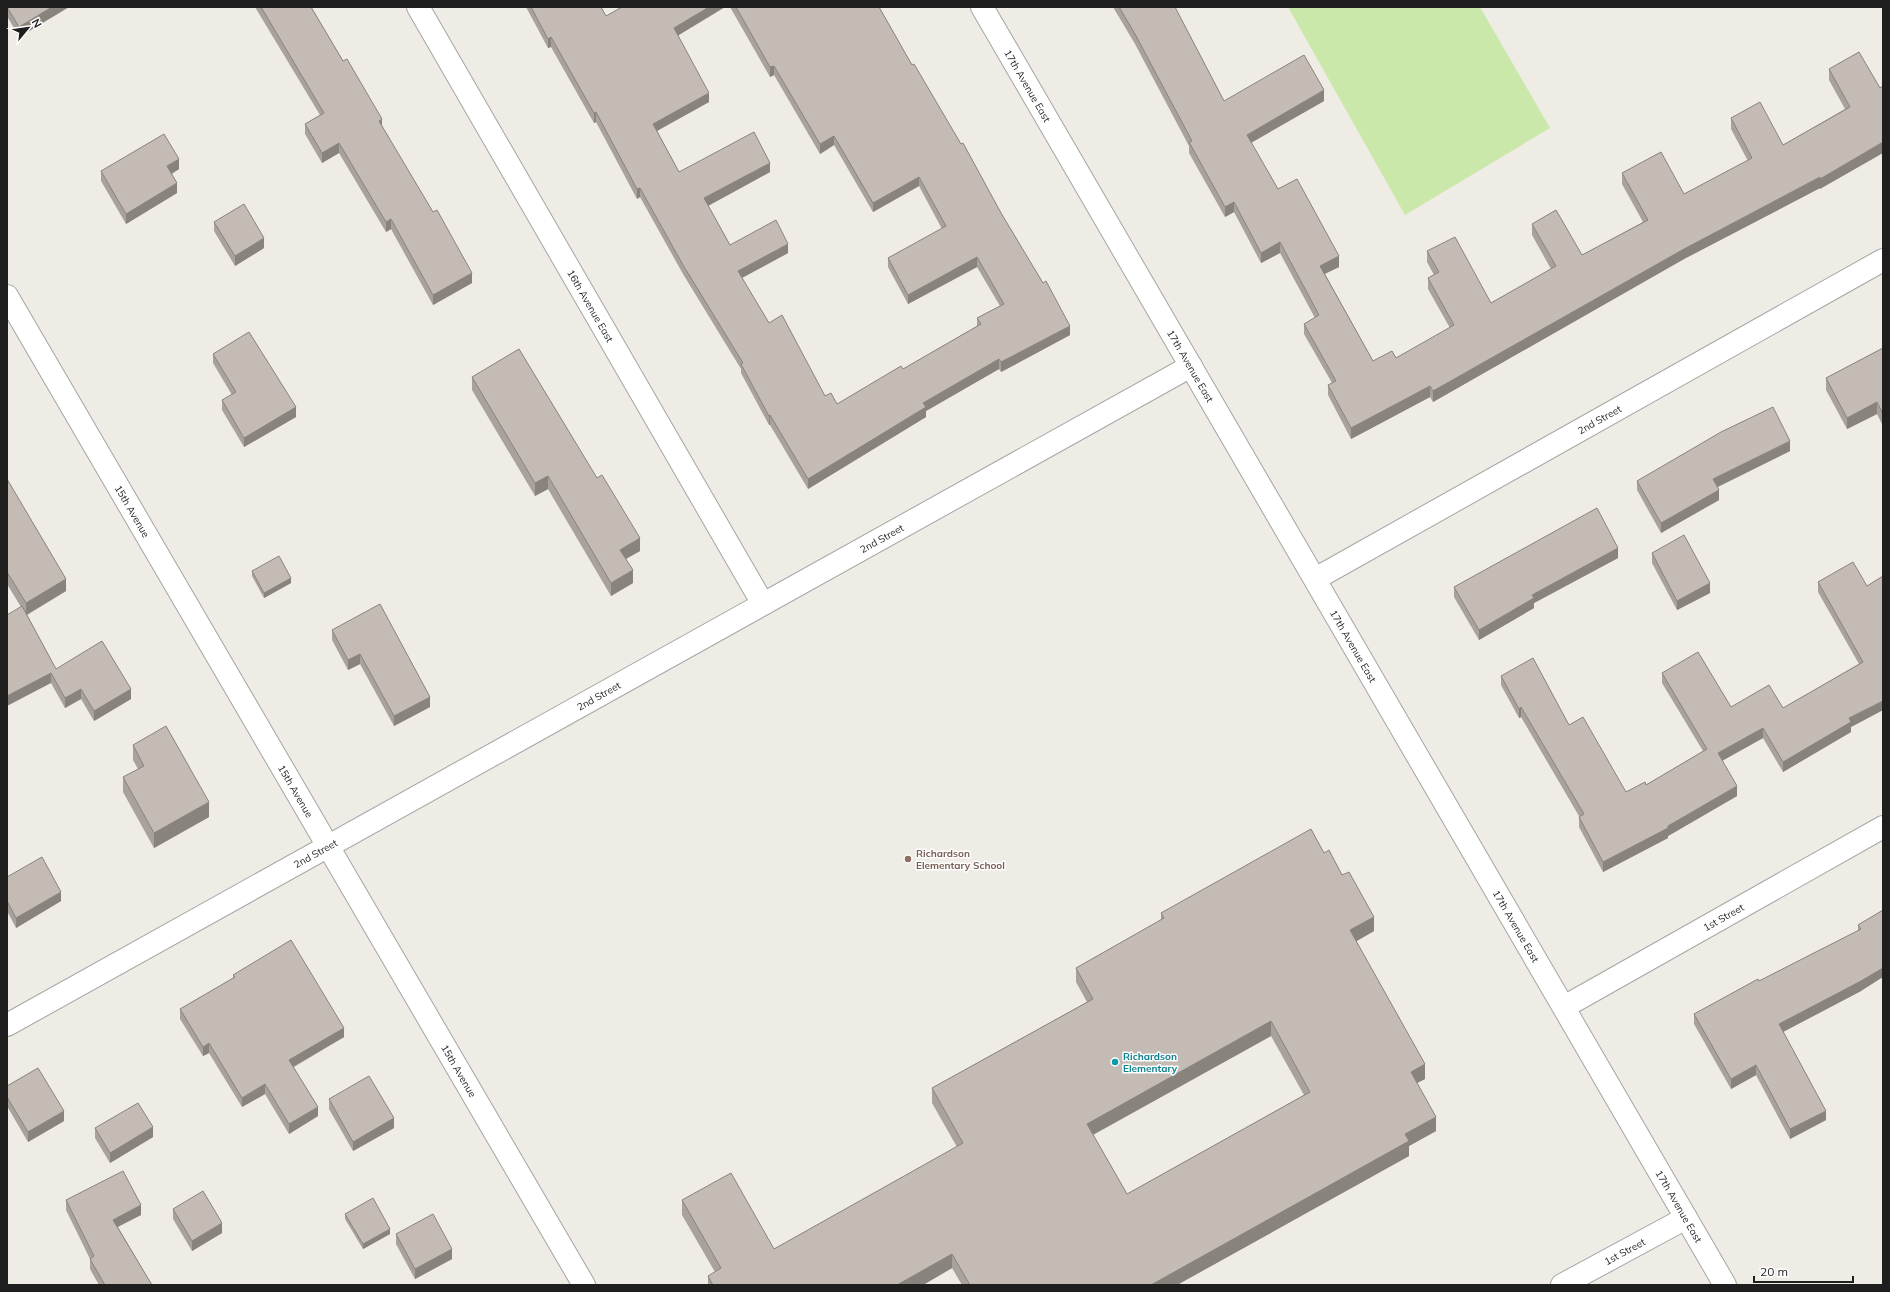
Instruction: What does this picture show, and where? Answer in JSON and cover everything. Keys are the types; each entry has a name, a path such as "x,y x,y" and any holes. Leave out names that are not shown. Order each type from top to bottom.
{"street":[{"name":"16th Avenue East","path":"418,7 763,604"},
{"name":"17th Avenue East","path":"982,7 1725,1285"},
{"name":"2nd Street","path":"1315,579 1883,260"},
{"name":"15th Avenue","path":"7,296 327,847 584,1285"},
{"name":"2nd Street","path":"7,1025 1191,366"},
{"name":"1st Street","path":"1564,1006 1883,827"},
{"name":"1st Street","path":"1562,1285 1686,1218"}],"green space":[{"path":"1288,7 1480,7 1550,128 1405,215"}],"building":[{"path":"7,7 52,7 19,27"},
{"path":"261,7 311,7 343,61 347,59 382,119 379,121 433,212 437,210 472,273 433,295 391,219 386,222 339,143 322,153 305,124 324,113"},
{"path":"531,7 601,7 606,16 622,7 709,7 674,28 709,93 653,124 679,172 754,132 770,163 704,198 730,245 776,220 788,244 738,271 769,323 782,315 825,396 831,393 837,404 901,366 903,369 981,324 977,318 1004,304 977,257 908,295 888,258 946,226 919,177 873,203 834,136 820,144 774,66 770,67 736,7 879,7 912,65 914,64 961,144 963,143 1001,213 1043,283 1046,281 1070,326 1001,362 999,359 923,403 926,407 808,479 770,415 769,416 741,364 743,363 683,265 640,188 637,189 596,112 594,113 551,37 548,39"},
{"path":"1119,7 1175,7 1224,101 1304,55 1324,90 1247,135 1278,189 1297,179 1339,256 1320,266 1373,361 1392,351 1396,358 1454,325 1428,278 1439,272 1427,251 1455,237 1491,303 1556,266 1532,224 1556,210 1582,255 1648,220 1622,173 1661,152 1684,194 1752,158 1731,118 1760,102 1783,145 1850,107 1829,69 1859,52 1880,88 1883,86 1883,142 1820,179 1820,177 1684,249 1433,391 1430,386 1351,428 1328,385 1336,381 1304,324 1319,315 1280,242 1261,253 1234,202 1225,207 1189,142 1192,141"},
{"path":"164,134 179,159 167,166 177,183 126,214 101,171"},
{"path":"244,204 264,238 235,256 214,222"},
{"path":"249,332 296,407 244,438 222,400 236,392 213,354"},
{"path":"1883,348 1883,414 1877,402 1847,418 1826,378"},
{"path":"519,349 597,478 602,475 640,538 620,550 633,570 611,583 548,476 535,483 472,377"},
{"path":"1773,407 1790,441 1713,479 1719,490 1661,523 1637,481 1721,432"},
{"path":"7,479 66,579 26,603 7,572"},
{"path":"1597,508 1618,548 1532,595 1534,598 1479,630 1454,587"},
{"path":"1684,535 1710,583 1677,601 1652,553"},
{"path":"279,556 291,578 264,593 252,571"},
{"path":"1853,562 1867,586 1883,576 1883,701 1849,718 1851,722 1783,762 1763,728 1718,753 1737,786 1668,826 1668,828 1603,862 1579,817 1584,814 1521,707 1519,709 1501,676 1533,658 1569,725 1583,717 1626,792 1645,782 1646,785 1707,749 1662,673 1698,652 1731,707 1769,685 1783,708 1863,662 1818,582"},
{"path":"380,604 430,697 394,716 360,654 348,660 332,630"},
{"path":"22,606 56,669 102,641 131,689 94,711 81,689 65,698 51,673 7,696 7,615"},
{"path":"166,726 209,802 154,833 123,777 144,766 133,745"},
{"name":"Richardson Elementary","path":"1311,829 1324,853 1329,850 1342,875 1349,872 1374,917 1350,930 1425,1064 1411,1072 1436,1117 1405,1134 1409,1141 1151,1285 970,1285 952,1254 897,1285 713,1285 708,1276 721,1268 682,1200 731,1173 774,1249 963,1143 932,1088 1093,999 1076,968 1164,918 1161,913","holes":["1271,1021 1310,1092 1127,1194 1087,1124"]},
{"path":"42,857 61,892 16,918 7,901 7,877"},
{"path":"1883,910 1883,968 1779,1024 1826,1111 1790,1129 1756,1065 1731,1079 1694,1014 1758,979 1759,981 1861,929 1858,925"},
{"path":"291,940 344,1028 289,1060 318,1107 289,1124 265,1084 242,1098 209,1043 203,1047 180,1009 235,977 233,975"},
{"path":"38,1068 64,1111 28,1132 7,1097 7,1086"},
{"path":"369,1076 394,1118 353,1142 329,1099"},
{"path":"138,1103 153,1127 110,1153 95,1128"},
{"path":"123,1171 141,1205 113,1220 152,1285 105,1285 90,1259 94,1256 66,1200"},
{"path":"203,1191 222,1223 192,1241 173,1209"},
{"path":"373,1198 390,1229 363,1244 345,1214"},
{"path":"433,1214 452,1249 415,1269 396,1234"}],"place":[{"name":"Richardson Elementary School","path":"908,859"},
{"name":"Richardson Elementary","path":"1115,1062"}]}
